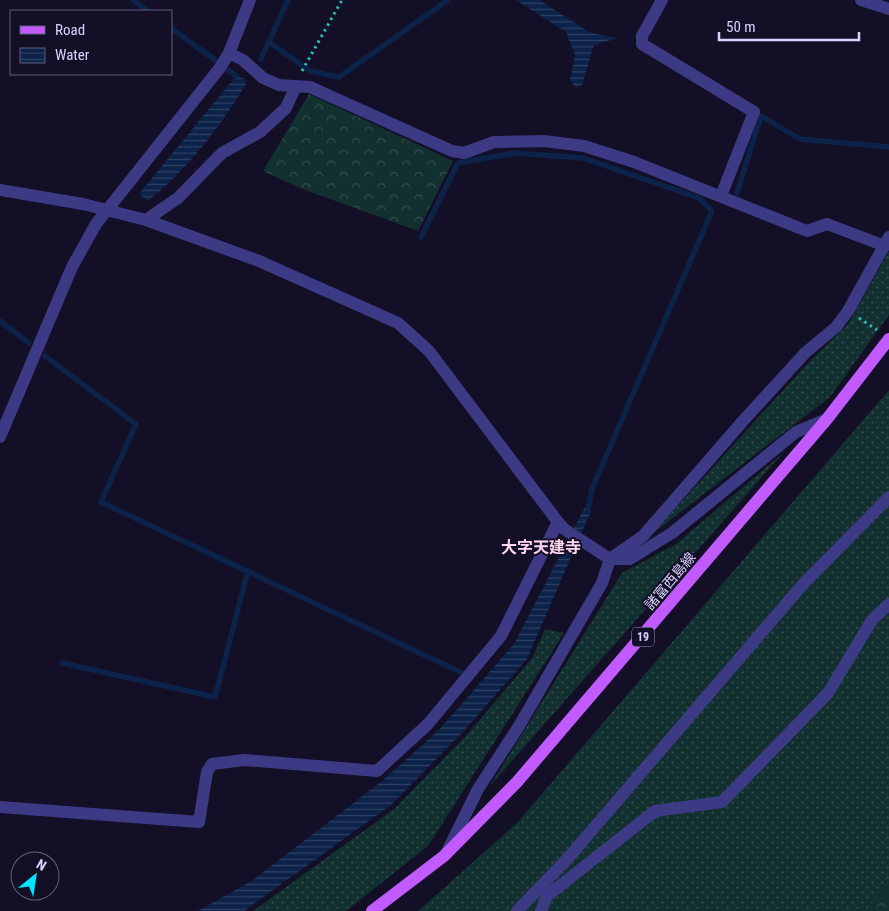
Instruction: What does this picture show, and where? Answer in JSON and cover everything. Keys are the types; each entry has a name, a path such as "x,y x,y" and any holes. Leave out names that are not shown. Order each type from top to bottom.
{"main road":[{"name":"諸富西島線","path":"372,911 444,856 517,782 827,419 885,336"}],"street":[{"path":"0,436 72,266 106,209 142,166 229,53 250,0"},
{"path":"662,0 642,36 642,44 754,112 721,196"},
{"path":"861,0 889,9"},
{"path":"229,53 243,60 263,78 279,86 310,87 452,151 464,153 494,142 544,141 584,146 634,162 807,231 827,224 887,242 848,311 836,327 805,353 643,536 610,559 602,584 519,726 478,789 444,856"},
{"path":"146,220 178,198 222,153 260,132 286,108 295,88"},
{"path":"0,190 106,209 146,220 259,260 398,323 429,351 561,526 610,559 630,559 672,533 796,432 827,419"},
{"path":"517,911 570,857 804,583 889,497"},
{"path":"0,807 199,822 207,772 212,764 244,760 377,771 428,724 501,636 561,526"},
{"path":"540,911 547,896 655,811 722,802 828,693 872,620 889,604"}],"path":[{"path":"300,74 342,0"},
{"path":"848,311 885,336"}],"green space":[{"path":"309,94 453,161 418,231 300,188 263,171"},
{"path":"889,251 889,315 830,397 652,534 810,361 848,324"},
{"path":"889,390 889,887 886,886 866,911 418,911 517,823"},
{"path":"783,453 489,787 622,573 676,544"},
{"path":"545,629 564,633 428,846 346,911 253,911 394,809 466,736 533,657"},
{"path":"886,886 889,887 889,911 866,911"}],"water":[{"path":"516,0 539,0 591,33 617,38 594,45 582,85 576,88 570,80 575,55 566,32"},
{"path":"236,76 245,79 246,84 225,116 189,162 148,201 139,194"},
{"path":"585,507 591,511 527,659 462,733 391,805 244,911 198,911 253,880 382,781 439,730 514,644"}],"waterway":[{"path":"133,0 147,10"},
{"path":"261,59 288,0"},
{"path":"269,42 310,71 339,77 448,0"},
{"path":"172,29 215,60"},
{"path":"228,70 236,76"},
{"path":"737,193 761,116 800,139 889,147"},
{"path":"421,237 458,163 515,153 583,158 699,198 712,211 592,489 588,509"},
{"path":"0,321 29,343"},
{"path":"45,356 136,424 101,502 460,672"},
{"path":"62,663 215,697 248,571"}],"district":[{"name":"大字天建寺","path":"541,547"}]}
